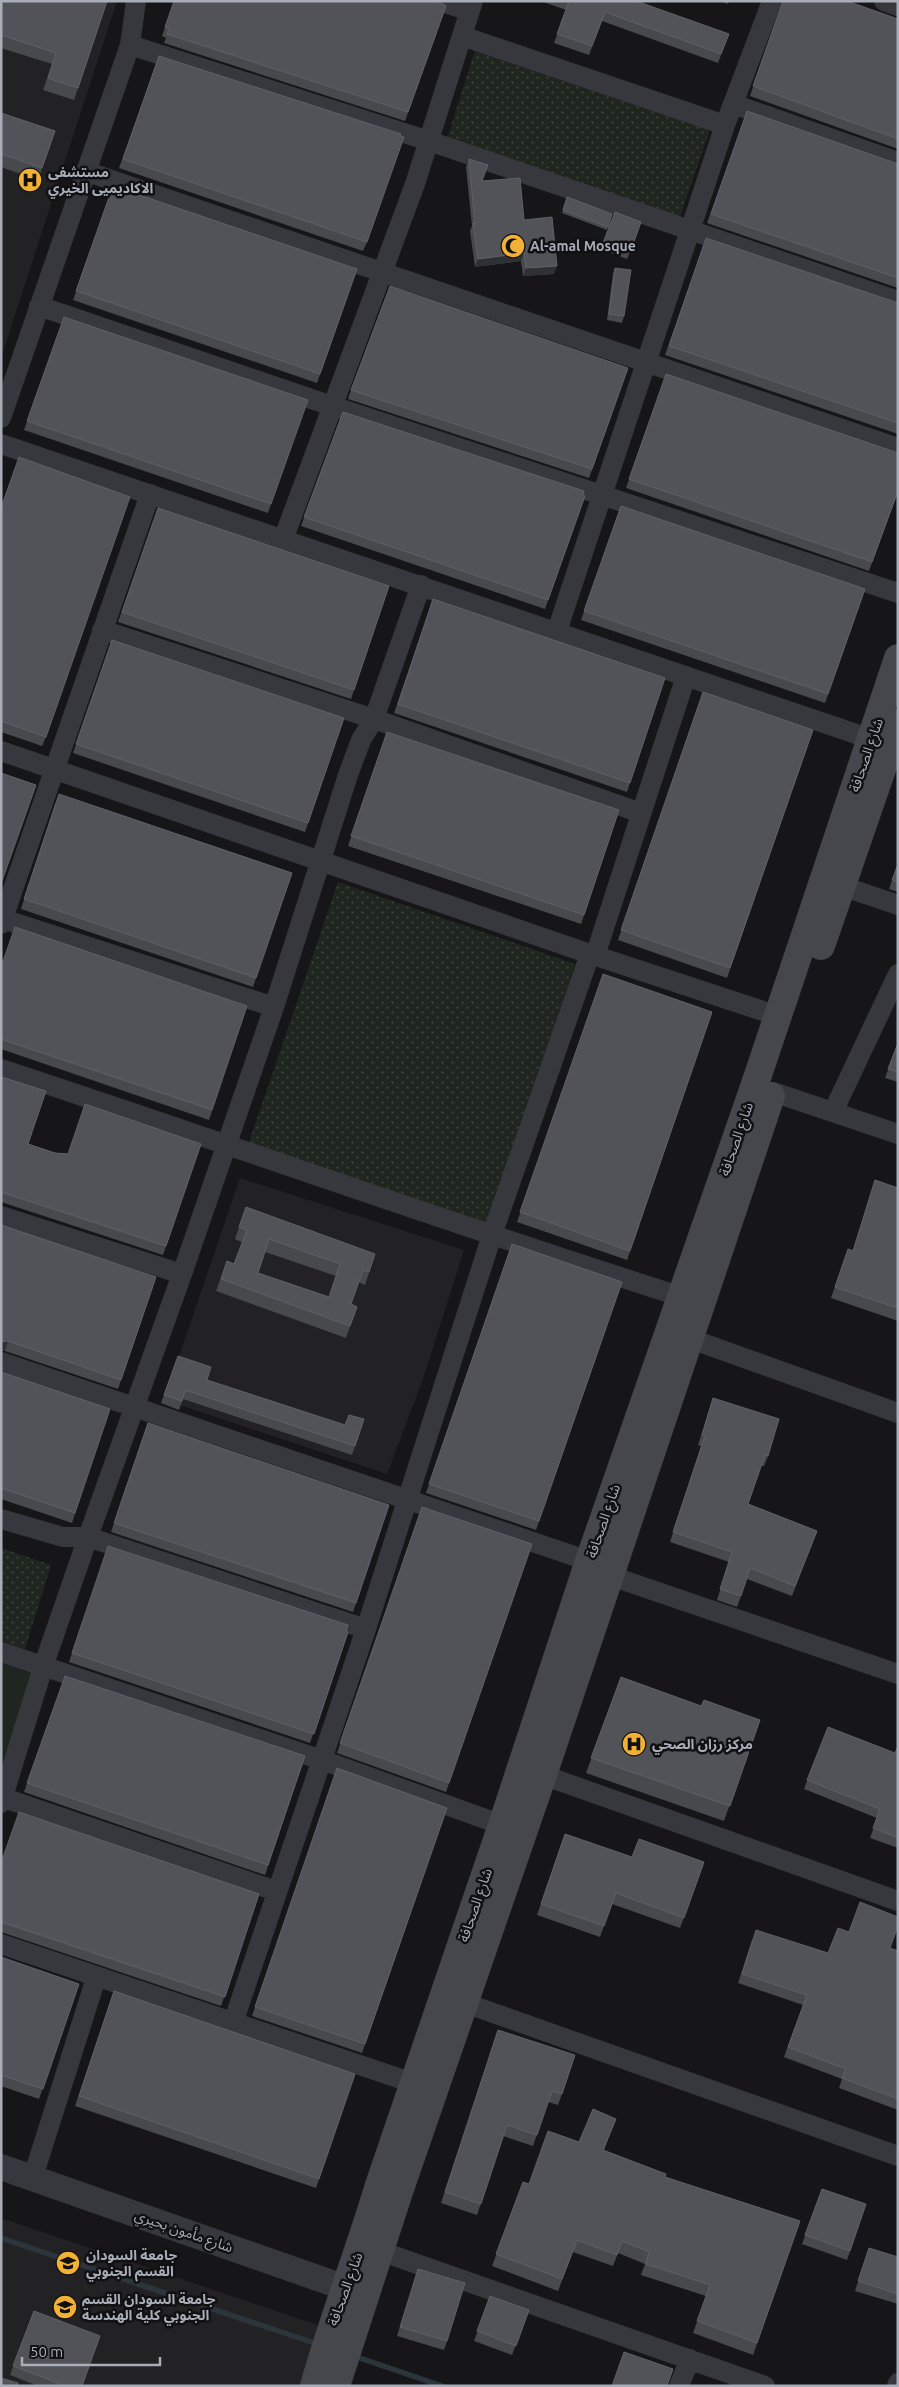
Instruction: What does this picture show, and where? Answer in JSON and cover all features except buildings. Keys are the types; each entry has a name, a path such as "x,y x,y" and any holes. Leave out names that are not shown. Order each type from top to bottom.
{"main road":[{"name":"شارع الصحافة","path":"336,2386 355,2291 362,2240 413,2083 502,1824 600,1568 680,1335 778,1016 898,658"},
{"name":"شارع الصحافة","path":"691,1300 773,1092 898,723"},
{"name":"شارع الصحافة","path":"314,2386 355,2291 380,2251 543,1775 600,1568"}],"street":[{"path":"1,418 130,45 136,1"},
{"path":"283,540 383,272 429,141 471,6 440,1"},
{"path":"557,631 725,125 772,1"},
{"path":"884,1 898,6"},
{"path":"462,36 725,125"},
{"path":"130,45 429,141 898,301"},
{"path":"733,104 898,162"},
{"path":"85,171 898,448"},
{"path":"39,306 332,406 898,593"},
{"path":"1,444 871,739"},
{"path":"150,494 2,921 274,1007"},
{"path":"276,1891 2,1800 88,1537 182,1274 274,1007 348,775 361,740 374,719 421,585"},
{"path":"102,630 374,719 641,813"},
{"path":"232,2023 366,1629 492,1235 593,955 686,676"},
{"path":"1,751 593,955 778,1016"},
{"path":"842,886 898,905"},
{"path":"833,1112 898,974"},
{"path":"1,1069 227,1143 492,1235 691,1300"},
{"path":"773,1092 898,1134"},
{"path":"1,1216 182,1274"},
{"path":"680,1335 898,1414"},
{"path":"1,1362 134,1406 600,1568 898,1674"},
{"path":"1,1519 63,1537 88,1537 366,1629"},
{"path":"1,1652 322,1760 502,1824"},
{"path":"543,1775 898,1901"},
{"path":"1,1944 96,1978 413,2083"},
{"path":"33,2177 96,1978"},
{"path":"465,2003 898,2156"},
{"name":"شارع مأمون بحيري","path":"1,2167 355,2291"},
{"path":"380,2251 765,2386"},
{"path":"679,2386 690,2360"}],"shaded area":[{"name":"مستشفى الاكاديميى الخيري","path":"1,1 117,1 1,358"},
{"path":"476,47 711,127 679,220 446,142"},
{"path":"338,882 575,964 489,1227 248,1145"},
{"path":"240,1178 464,1250 423,1379 387,1474 164,1400"},
{"path":"1,1548 51,1565 25,1649 1,1641"},
{"path":"1,1663 34,1674 1,1768"},
{"name":"جامعة السودان القسم الجنوبي","path":"1,2218 329,2329 309,2386 1,2386"}],"waterway":[{"path":"1,2238 320,2345"},
{"path":"354,2356 442,2386"}],"place":[{"name":"مستشفى الاكاديميى الخيري","path":"30,180"},
{"name":"Al-amal Mosque","path":"513,246"},
{"name":"مركز رزان الصحي","path":"634,1744"},
{"name":"جامعة السودان القسم الجنوبي","path":"68,2263"},
{"name":"جامعة السودان القسم الجنوبي كلية الهندسة","path":"65,2307"}]}
